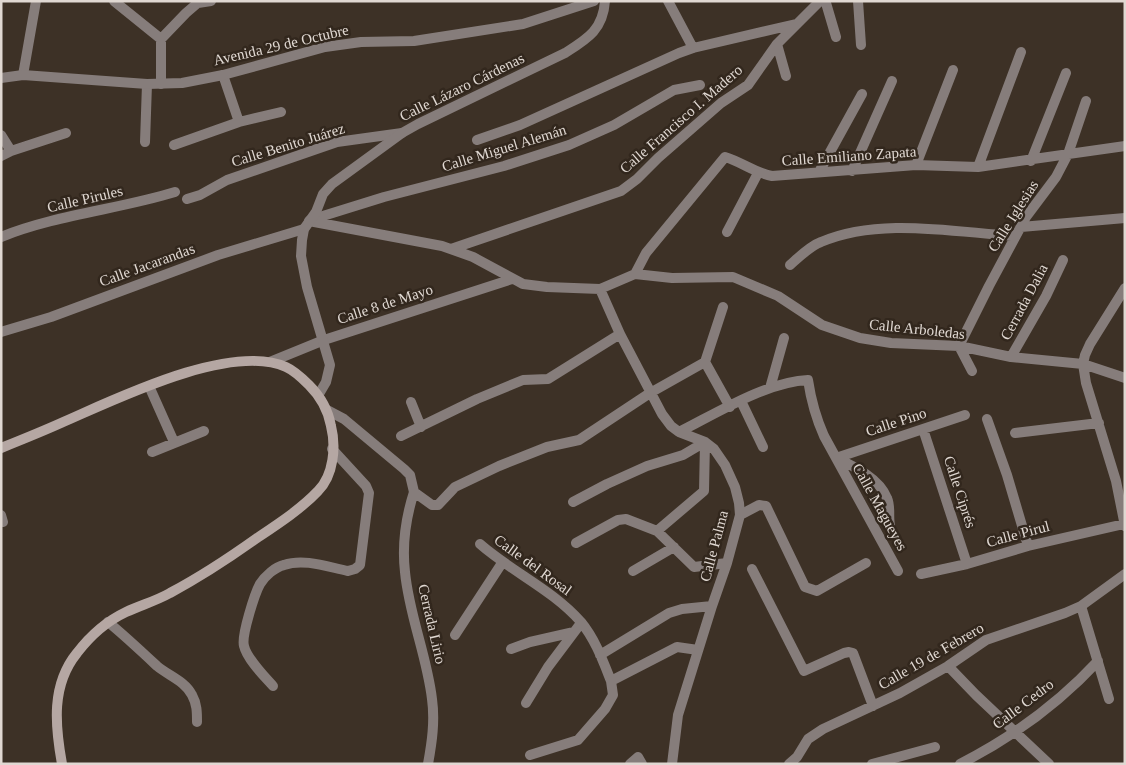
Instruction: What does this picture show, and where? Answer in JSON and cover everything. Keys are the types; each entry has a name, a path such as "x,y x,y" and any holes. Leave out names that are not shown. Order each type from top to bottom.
{"main road":[{"path":"1,448 91,409 202,367 249,361 270,362 285,366 298,374 319,394 327,410 333,432 329,472 320,489 276,525 226,560 169,594 126,612 108,622 76,654 63,678 56,705 62,764"}],"street":[{"path":"23,75 36,1"},
{"path":"114,1 161,39"},
{"path":"161,84 161,39 199,2 211,1"},
{"name":"Avenida 29 de Octubre","path":"1,78 23,75 147,84 182,83 223,75 325,47 361,42 414,41 523,24 594,1"},
{"name":"Calle Lázaro Cárdenas","path":"319,394 326,382 330,365 307,287 302,256 306,225 316,212 322,194 332,184 402,133 578,45 598,26 604,12 604,1"},
{"path":"668,1 692,48"},
{"name":"Calle Francisco I. Madero","path":"451,249 621,190 637,179 658,158 721,104 748,85 777,44 820,1"},
{"path":"824,1 836,37"},
{"path":"858,1 861,45"},
{"path":"477,140 520,125 692,48 797,24"},
{"path":"777,44 786,76"},
{"path":"978,167 1021,52"},
{"path":"916,165 953,70"},
{"path":"1031,160 1066,73"},
{"path":"223,75 238,122"},
{"path":"852,171 892,81"},
{"path":"145,142 147,84"},
{"name":"Calle Miguel Alemán","path":"306,225 384,197 504,166 569,145 614,125 674,90 700,84"},
{"path":"819,172 862,94"},
{"name":"Calle Iglesias","path":"959,346 1015,236 1040,197 1056,177 1068,154 1086,101"},
{"path":"174,145 238,122 281,112"},
{"path":"1,156 66,133"},
{"name":"Calle Benito Juárez","path":"187,199 200,195 227,180 338,142 402,133"},
{"path":"1,135 11,151"},
{"name":"Calle Emiliano Zapata","path":"635,274 646,254 725,157 758,174 772,176 916,165 978,167 1125,146"},
{"path":"728,232 758,174"},
{"name":"Calle Pirules","path":"1,237 44,224 146,201 175,192"},
{"path":"1021,227 1125,218"},
{"path":"306,225 451,249 473,257 523,284 600,289"},
{"name":"Calle Jacarandas","path":"1,332 52,318 218,255 306,225"},
{"path":"790,265 819,242 858,230 893,227 1015,236"},
{"name":"Cerrada Dalia","path":"1011,357 1046,296 1063,260"},
{"name":"Calle Arboledas","path":"600,289 635,274 672,278 733,277 778,296 822,324 860,338 892,343 959,346 1011,357 1083,364 1125,378"},
{"name":"Calle 8 de Mayo","path":"270,362 324,340 512,279"},
{"name":"Calle Palma","path":"600,289 620,334 662,414 671,426 679,432 705,442 714,448 730,476 737,495 740,515 727,563 678,715 672,764"},
{"path":"1083,364 1090,344 1124,290"},
{"path":"327,410 344,419 404,468 410,475 414,492 432,506 438,505 455,487 498,466 547,447 579,440 650,393 705,362 723,307"},
{"path":"401,436 477,399 523,380 548,379 620,334"},
{"path":"770,388 784,338"},
{"path":"959,346 972,371"},
{"path":"705,362 730,407"},
{"name":"Calle Pirul","path":"921,574 967,564 1028,546 1124,525 1116,481 1086,383 1083,364"},
{"name":"Calle Magueyes","path":"679,432 758,392 795,380 808,380 810,398 817,421 898,572"},
{"path":"149,386 174,442"},
{"path":"741,401 763,447"},
{"path":"411,402 421,427"},
{"name":"Calle Pino","path":"836,458 965,415"},
{"path":"987,419 1007,475 1028,546"},
{"path":"1015,433 1099,423"},
{"name":"Calle Ciprés","path":"923,429 967,564"},
{"path":"152,452 204,430"},
{"path":"573,502 606,484 647,466 683,455 705,442"},
{"path":"657,531 704,491 705,442"},
{"path":"273,686 244,646 245,629 260,584 276,568 284,564 302,562 348,571 355,570 360,565 369,493 366,486 332,449"},
{"name":"Calle Magueyes","path":"836,458 860,470 879,486 887,498 890,526"},
{"name":"Cerrada Lirio","path":"414,492 409,508 406,531 405,573 432,701 433,738 428,764"},
{"path":"740,515 759,505 766,506 805,587 817,591 866,563"},
{"path":"576,543 618,520 626,519 657,531 694,567 727,563"},
{"name":"Calle del Rosal","path":"480,544 502,563 557,600 581,623 600,655 611,681"},
{"path":"633,571 674,547"},
{"path":"455,635 502,563"},
{"path":"752,569 804,672 844,653 852,653 873,706"},
{"name":"Calle 19 de Febrero","path":"797,762 804,746 812,736 948,666 986,640 1081,606 1125,574"},
{"path":"600,655 670,613 682,609 712,606"},
{"path":"1081,606 1109,699"},
{"path":"108,622 157,666 184,686 192,695 197,708 197,722"},
{"path":"526,703 548,667 581,623"},
{"path":"511,649 530,642 574,632"},
{"path":"530,755 578,740 613,695 611,681 677,647 698,650"},
{"name":"Calle Cedro","path":"960,764 1015,732 1085,675 1098,661"},
{"path":"948,666 1049,764"},
{"path":"872,764 935,747"},
{"path":"630,764 638,757 642,764"}]}
